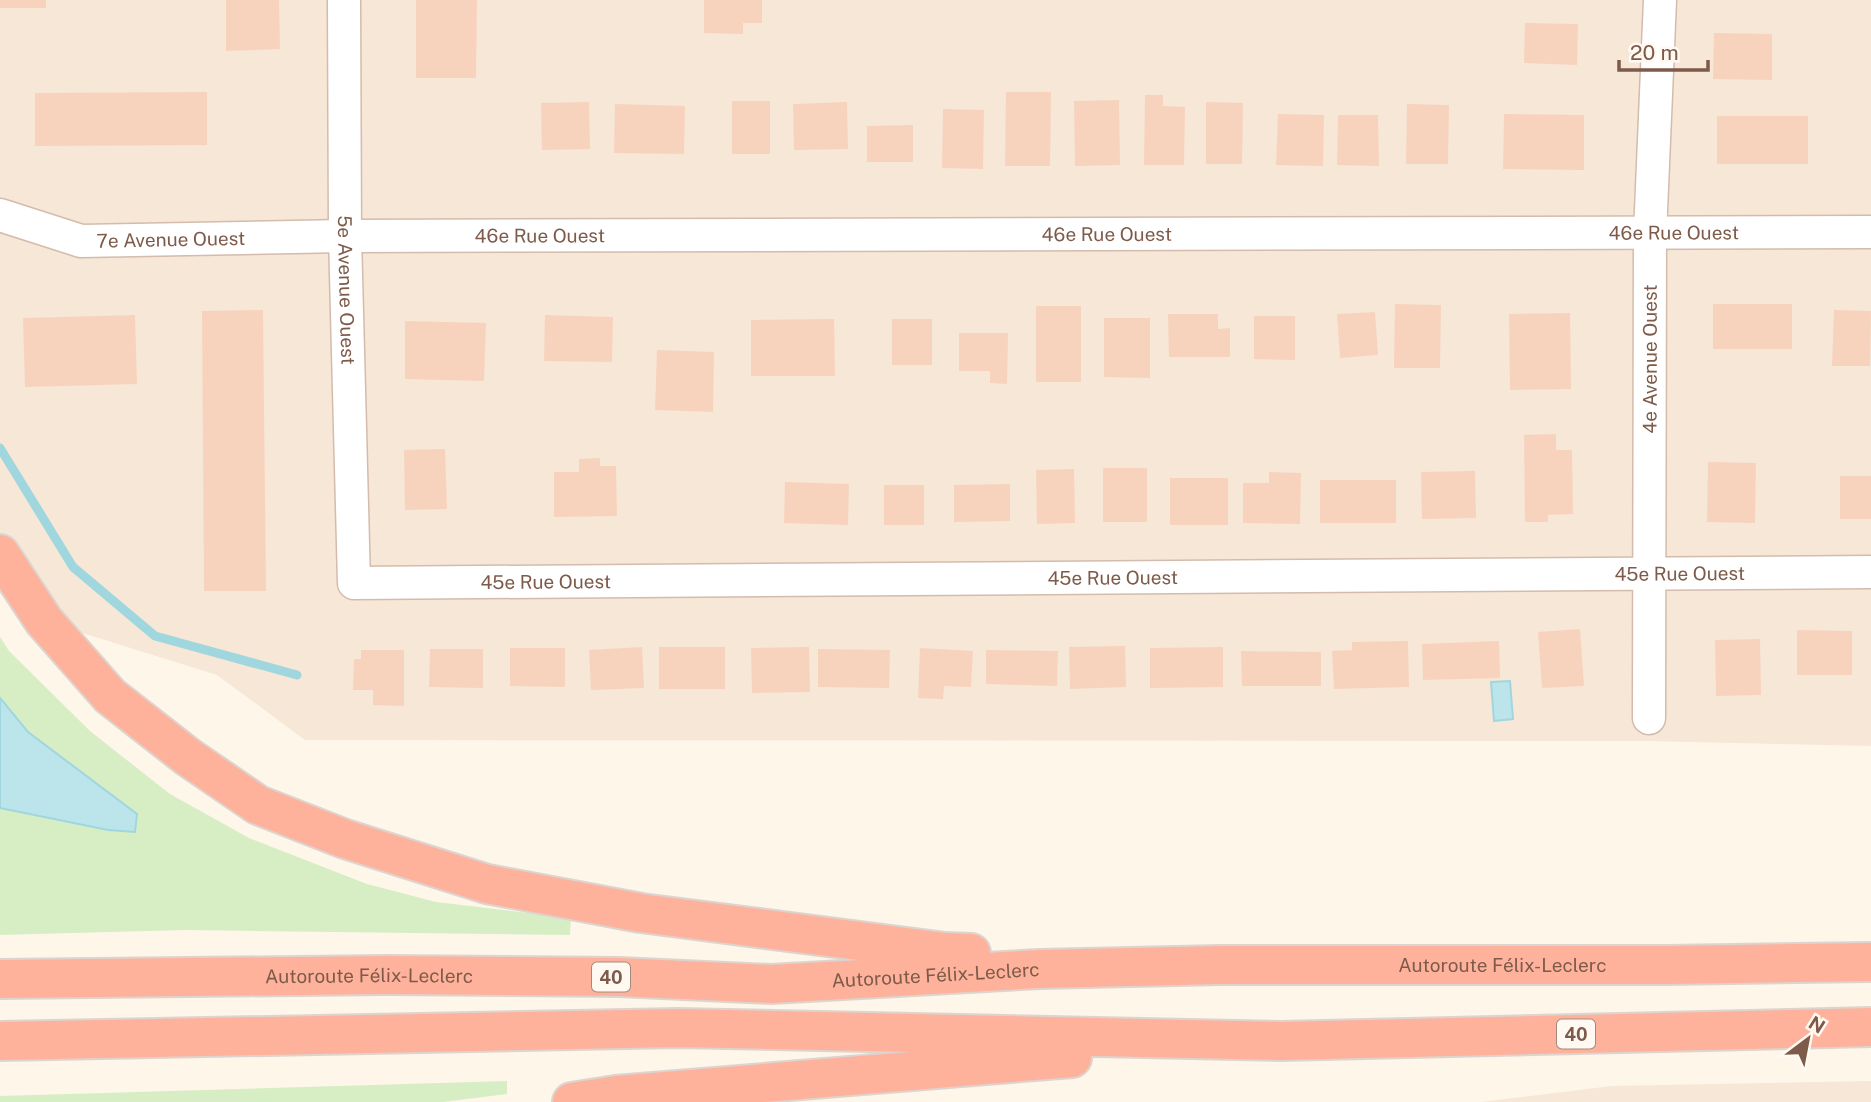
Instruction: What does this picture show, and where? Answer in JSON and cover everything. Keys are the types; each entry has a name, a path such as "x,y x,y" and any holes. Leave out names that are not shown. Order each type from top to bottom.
{"highway":[{"path":"0,554 44,621 110,696 188,757 258,805 345,839 487,884 641,913 945,952 1221,965"},
{"name":"Autoroute Félix-Leclerc","path":"0,979 388,975 619,977 771,984 1040,969 1221,965 1871,962"},
{"name":"40","path":"0,1041 678,1028 1281,1041 1871,1027"},
{"path":"572,1102 616,1095 1281,1041"}],"street":[{"name":"5e Avenue Ouest","path":"344,0 345,236 354,583"},
{"name":"4e Avenue Ouest","path":"1649,718 1650,234 1660,0"},
{"name":"7e Avenue Ouest","path":"0,215 81,241 345,236"},
{"name":"46e Rue Ouest","path":"345,236 1871,232"},
{"name":"45e Rue Ouest","path":"354,583 1871,572"}],"shaded area":[{"path":"0,0 1871,0 1871,746 1645,741 305,740 217,675 44,621 0,554"},
{"path":"1871,1081 1871,1102 1481,1102 1612,1086"}],"green space":[{"path":"0,637 9,651 90,731 170,794 249,838 367,884 436,902 571,918 570,935 185,930 0,935"},
{"path":"507,1081 507,1094 443,1102 0,1102 0,1096"}],"water":[{"path":"1510,681 1513,719 1494,721 1491,682"},
{"path":"0,698 28,732 137,814 135,832 108,830 0,808"}],"building":[{"path":"0,0 46,0 46,8 0,8"},
{"path":"226,0 279,0 280,49 226,51"},
{"path":"416,0 477,0 476,78 416,78"},
{"path":"704,0 762,0 762,23 743,23 743,34 704,33"},
{"path":"1525,23 1578,24 1577,65 1524,63"},
{"path":"1714,33 1772,34 1772,80 1713,79"},
{"path":"207,92 207,145 35,146 35,93"},
{"path":"1006,92 1051,92 1050,166 1005,166"},
{"path":"1145,95 1163,95 1163,106 1185,107 1184,165 1144,165"},
{"path":"1119,100 1120,165 1075,166 1074,101"},
{"path":"732,101 770,101 770,154 732,154"},
{"path":"589,102 590,149 542,150 541,103"},
{"path":"847,102 848,149 794,150 793,104"},
{"path":"1206,102 1243,103 1242,164 1206,164"},
{"path":"615,104 685,106 684,154 614,153"},
{"path":"1407,104 1449,105 1448,164 1406,164"},
{"path":"943,109 984,110 983,169 942,168"},
{"path":"1278,114 1324,115 1323,166 1276,165"},
{"path":"1504,114 1584,115 1584,170 1503,169"},
{"path":"1338,115 1378,115 1379,166 1337,165"},
{"path":"1717,116 1808,116 1808,164 1717,164"},
{"path":"913,125 913,162 867,162 867,126"},
{"path":"1395,304 1441,305 1440,368 1394,368"},
{"path":"1713,304 1792,304 1792,349 1713,349"},
{"path":"1036,306 1081,306 1081,382 1036,382"},
{"path":"263,310 266,591 204,591 202,311"},
{"path":"1834,310 1871,311 1870,366 1832,366"},
{"path":"1375,312 1378,355 1340,358 1337,314"},
{"path":"1570,313 1571,389 1510,390 1509,314"},
{"path":"1168,314 1218,314 1218,329 1230,328 1230,357 1169,357"},
{"path":"135,315 137,384 25,387 23,318"},
{"path":"545,315 613,317 612,362 544,361"},
{"path":"1254,316 1295,316 1295,360 1254,359"},
{"path":"1104,318 1150,318 1150,378 1104,377"},
{"path":"834,319 835,376 751,376 751,320"},
{"path":"892,319 932,319 932,365 892,365"},
{"path":"405,321 486,323 484,381 405,379"},
{"path":"959,333 1008,333 1007,384 990,383 990,371 959,371"},
{"path":"657,350 714,352 713,412 655,410"},
{"path":"1556,434 1556,450 1572,450 1573,514 1548,515 1548,522 1525,522 1524,435"},
{"path":"445,449 447,509 405,510 404,450"},
{"path":"600,458 600,466 616,466 617,516 554,517 554,472 579,472 579,459"},
{"path":"1708,462 1756,463 1755,523 1707,522"},
{"path":"1103,468 1147,468 1147,522 1103,522"},
{"path":"1074,469 1075,523 1037,524 1036,470"},
{"path":"1475,471 1476,518 1422,519 1421,472"},
{"path":"1269,472 1301,473 1300,524 1243,523 1243,483 1269,483"},
{"path":"1840,476 1871,476 1871,519 1840,519"},
{"path":"1170,478 1228,478 1228,525 1170,525"},
{"path":"1320,480 1396,480 1396,523 1320,523"},
{"path":"785,482 849,484 848,525 784,523"},
{"path":"1010,484 1010,521 954,522 954,485"},
{"path":"884,485 924,485 924,525 884,525"},
{"path":"1580,629 1584,686 1542,688 1538,632"},
{"path":"1797,630 1852,631 1852,675 1797,675"},
{"path":"1760,639 1761,695 1716,696 1715,640"},
{"path":"1408,641 1409,687 1334,689 1332,651 1352,650 1352,642"},
{"path":"1499,641 1500,678 1423,680 1422,644"},
{"path":"1125,646 1126,687 1070,689 1069,647"},
{"path":"642,647 644,688 591,690 589,650"},
{"path":"659,647 725,647 725,689 659,689"},
{"path":"809,647 810,692 752,693 751,648"},
{"path":"1223,647 1223,687 1150,688 1150,648"},
{"path":"510,648 565,648 565,687 510,686"},
{"path":"920,648 973,651 971,687 944,686 943,699 918,698"},
{"path":"430,649 483,649 483,688 429,687"},
{"path":"818,649 890,650 889,688 818,687"},
{"path":"361,650 404,650 404,706 373,705 373,690 353,690 354,659 361,659"},
{"path":"986,650 1058,651 1057,686 986,684"},
{"path":"1241,651 1321,652 1321,686 1242,686"}],"waterway":[{"path":"0,448 73,567 155,636 297,675"}]}
